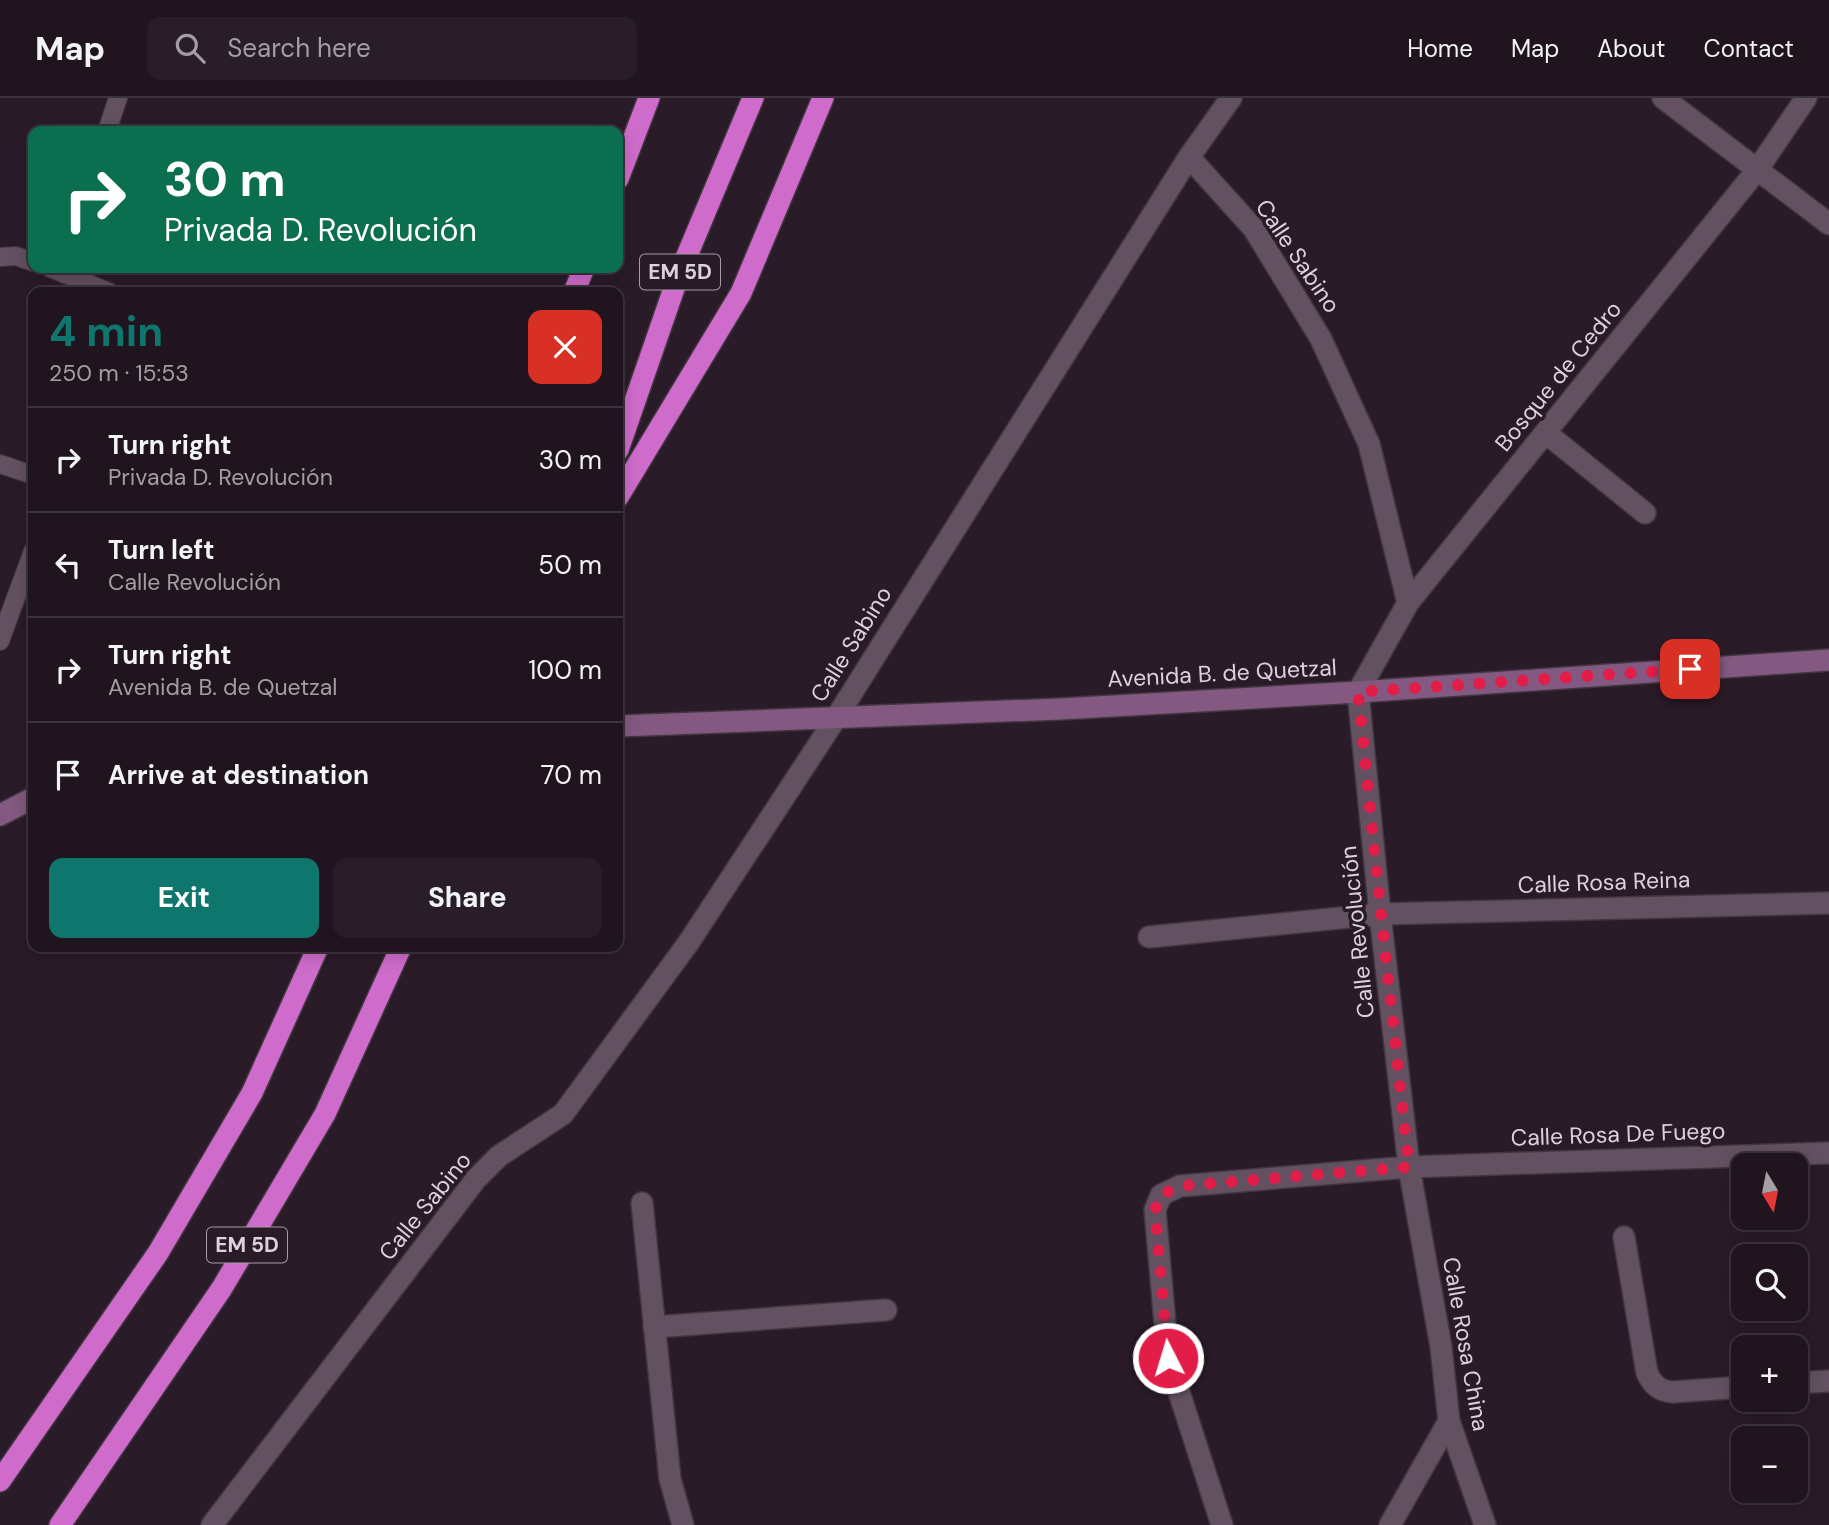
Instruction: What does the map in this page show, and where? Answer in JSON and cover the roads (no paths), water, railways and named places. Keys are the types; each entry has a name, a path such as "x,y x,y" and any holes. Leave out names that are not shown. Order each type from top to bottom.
{"highway":[{"path":"623,166 649,98"},
{"name":"EM 5D","path":"623,436 678,277 753,98"},
{"path":"623,489 741,293 823,98"},
{"name":"EM 5D","path":"0,1481 158,1253 252,1093 316,952"},
{"name":"EM 5D","path":"60,1525 222,1288 325,1114 399,952"}],"main road":[{"name":"Avenida B. de Quetzal","path":"623,726 1060,709 1829,660"},
{"path":"0,815 28,801"}],"street":[{"path":"1189,158 1231,98"},
{"path":"1664,98 1829,224"},
{"name":"Bosque de Cedro","path":"1358,692 1408,603 1756,170 1806,98"},
{"name":"Calle Sabino","path":"212,1525 476,1179 499,1157 564,1114 690,942 836,718 1189,158 1254,229 1321,339 1369,444 1408,603"},
{"path":"1546,433 1644,513"},
{"name":"Calle Revolución","path":"1358,692 1409,1167"},
{"name":"Calle Rosa Reina","path":"1150,937 1381,914 1829,902"},
{"name":"Calle Rosa De Fuego","path":"1222,1525 1168,1358 1155,1210 1161,1195 1180,1186 1409,1167 1829,1153"},
{"name":"Calle Rosa China","path":"1409,1167 1441,1347 1449,1421 1485,1525"},
{"path":"642,1203 670,1479 682,1525"},
{"path":"1624,1237 1647,1373 1651,1381 1664,1392 1731,1388"},
{"path":"654,1327 886,1310"},
{"path":"1808,1382 1829,1381"},
{"path":"1390,1525 1449,1421"}],"lane":[{"path":"109,126 118,98"},
{"path":"0,257 16,256 28,260"},
{"path":"69,273 98,287"},
{"path":"0,464 28,473"},
{"path":"0,642 28,565"}]}
